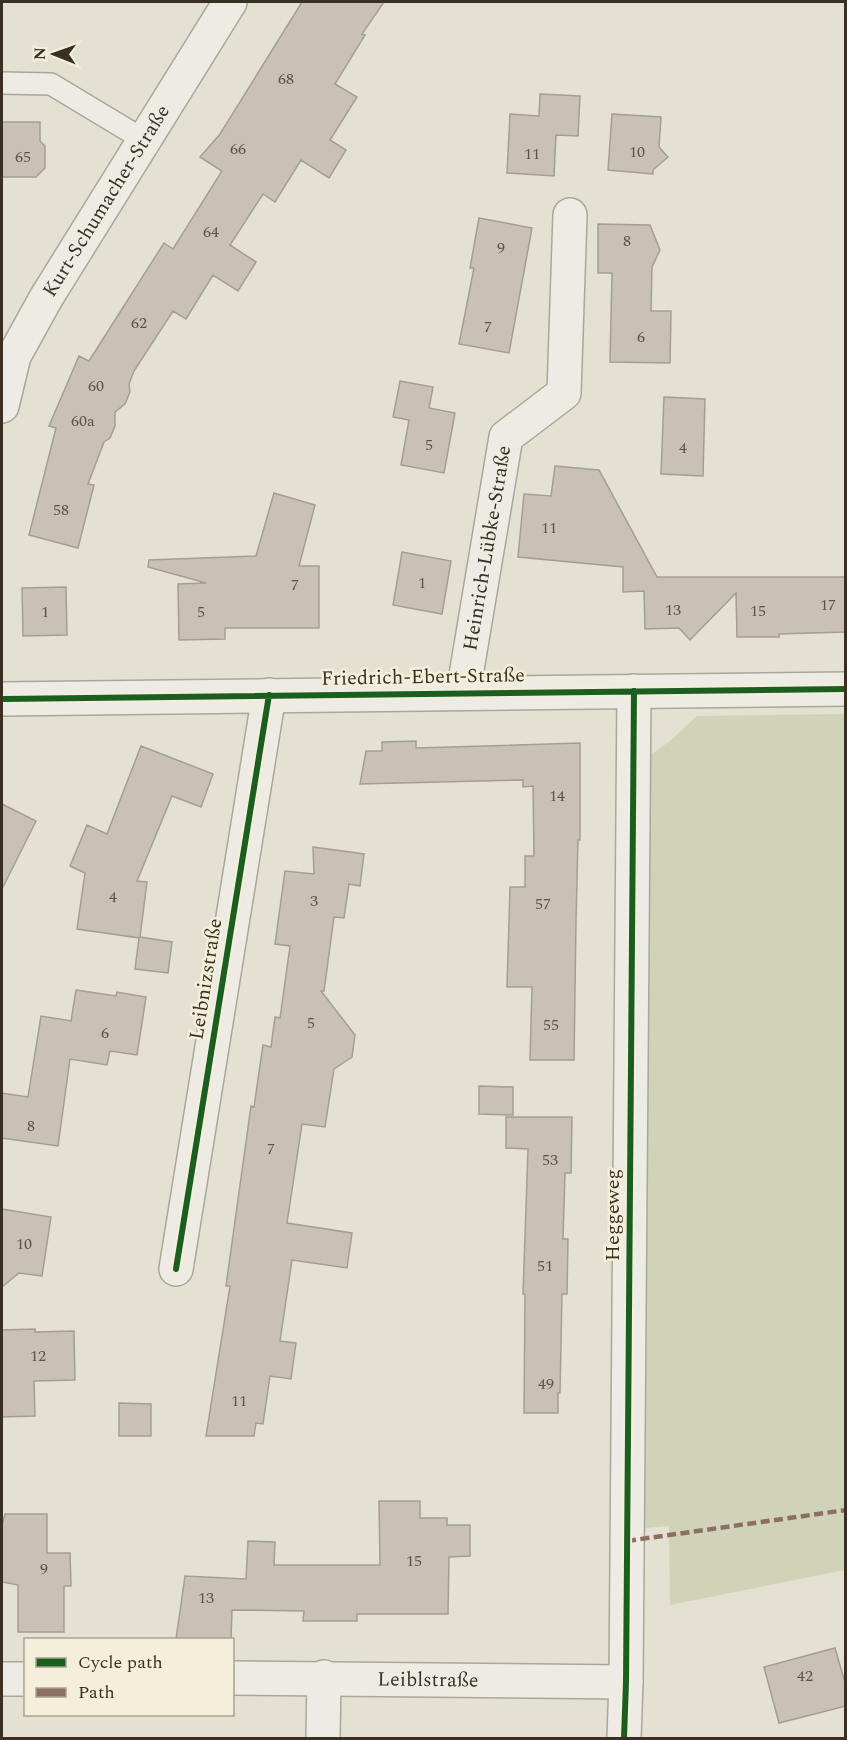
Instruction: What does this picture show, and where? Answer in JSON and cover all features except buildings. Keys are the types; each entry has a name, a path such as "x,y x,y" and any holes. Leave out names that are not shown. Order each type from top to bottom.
{"street":[{"name":"Kurt-Schumacher-Straße","path":"2,406 14,356 46,298 231,2"},
{"name":"Heinrich-Lübke-Straße","path":"463,693 506,437 564,393 570,215"},
{"name":"Friedrich-Ebert-Straße","path":"2,699 846,689"},
{"name":"Heggeweg","path":"624,1738 634,692"},
{"name":"Leibnizstraße","path":"176,1269 269,695"},
{"name":"Leiblstraße","path":"234,1678 324,1677 626,1682"},
{"path":"323,1738 324,1677"},
{"path":"2,1679 24,1679"}],"lane":[{"path":"2,83 51,84 144,140"}],"green space":[{"path":"845,714 845,1570 670,1605 669,1526 635,1529 644,760 671,740 697,716"}],"marked path":[{"path":"627,1541 846,1510"}],"cycle path":[{"path":"2,699 846,689"},
{"path":"624,1738 634,691"},
{"path":"176,1269 269,695"}]}
